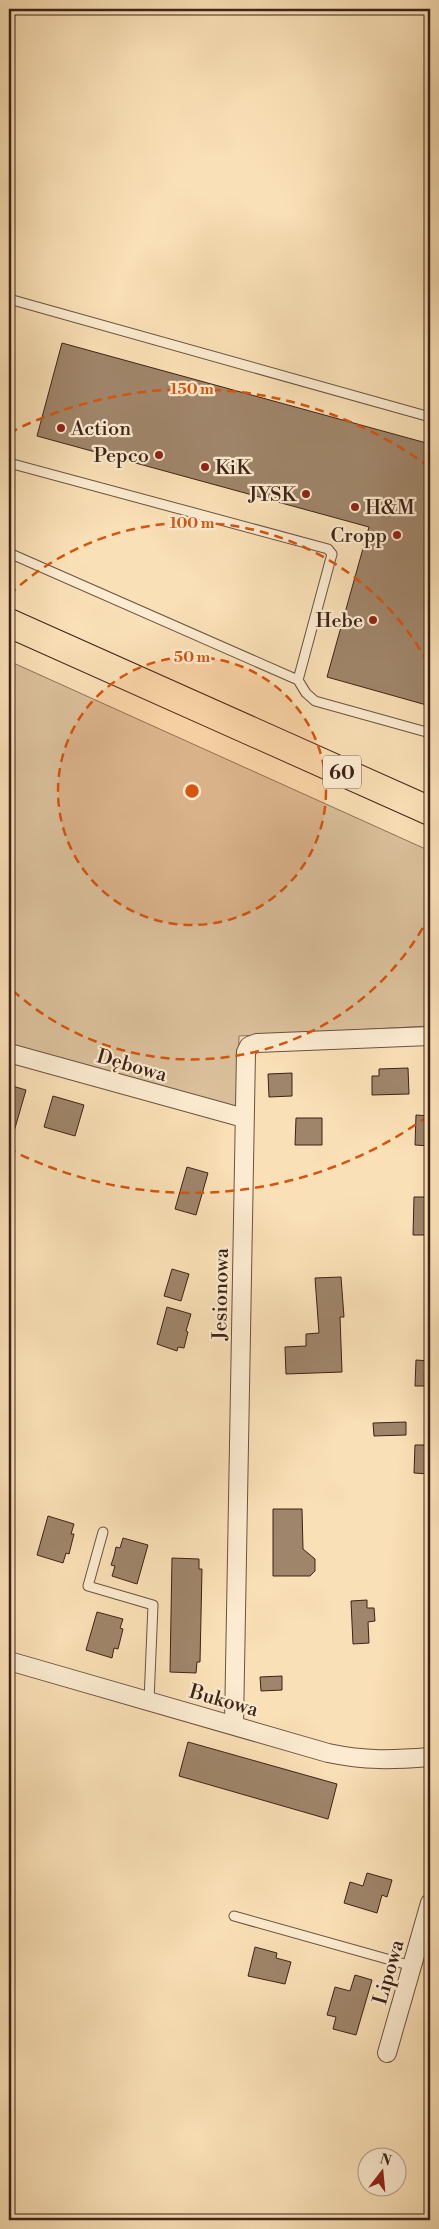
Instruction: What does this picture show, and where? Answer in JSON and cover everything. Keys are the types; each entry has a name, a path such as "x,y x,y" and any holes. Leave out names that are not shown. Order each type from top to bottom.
{"main road":[{"name":"60","path":"9,623 430,811"}],"street":[{"name":"Jesionowa","path":"234,1725 246,1052 249,1046 256,1043 430,1036"},
{"name":"Dębowa","path":"9,1053 244,1118"},
{"name":"Bukowa","path":"9,1661 328,1753 358,1759 389,1760 430,1757"},
{"name":"Lipowa","path":"387,2053 430,1903"}],"lane":[{"path":"9,299 430,417"},
{"path":"9,463 328,549 332,554 298,680"},
{"path":"9,553 298,680 306,693 315,701 430,733"},
{"path":"102,1532 88,1586 153,1605 149,1701"},
{"path":"234,1916 412,1966"}],"shaded area":[{"path":"9,661 430,851 430,1026 239,1036 237,1113 9,1044"}],"building":[{"path":"62,343 430,444 430,706 327,677 369,527 37,436"},
{"path":"408,1068 409,1094 372,1095 372,1076 379,1076 379,1069"},
{"path":"292,1073 292,1096 269,1097 268,1074"},
{"path":"9,1085 26,1090 13,1135 9,1134"},
{"path":"53,1096 84,1105 75,1136 44,1127"},
{"path":"416,1115 430,1116 430,1146 415,1145"},
{"path":"296,1118 322,1118 322,1145 295,1145"},
{"path":"187,1167 208,1173 196,1215 175,1209"},
{"path":"414,1197 430,1197 430,1235 413,1235"},
{"path":"172,1269 189,1274 181,1301 164,1296"},
{"path":"341,1277 344,1317 340,1317 342,1372 286,1374 285,1347 306,1346 306,1334 319,1333 315,1278"},
{"path":"167,1307 191,1314 184,1348 178,1347 177,1351 157,1344"},
{"path":"416,1360 430,1361 430,1386 415,1386"},
{"path":"406,1422 406,1435 374,1436 373,1423"},
{"path":"415,1445 430,1445 430,1474 414,1473"},
{"path":"273,1509 302,1509 303,1549 315,1559 315,1571 310,1576 273,1576"},
{"path":"48,1516 74,1524 71,1534 74,1534 69,1554 66,1553 63,1563 37,1555"},
{"path":"123,1538 148,1545 137,1584 112,1576 115,1566 111,1565 116,1547 120,1548"},
{"path":"172,1558 199,1559 199,1569 202,1569 200,1662 197,1662 196,1673 170,1672"},
{"path":"367,1600 367,1608 374,1608 375,1621 368,1622 369,1643 353,1644 351,1601"},
{"path":"97,1612 123,1619 120,1628 123,1629 118,1649 114,1648 112,1658 86,1650"},
{"path":"282,1676 282,1690 261,1691 260,1677"},
{"path":"188,1742 337,1784 328,1819 179,1776"},
{"path":"367,1873 392,1880 387,1897 382,1895 377,1913 344,1903 350,1882 363,1886"},
{"path":"255,1947 277,1953 276,1958 291,1962 285,1984 248,1976"},
{"path":"355,1975 372,1980 356,2035 333,2029 336,2017 327,2015 335,1987 350,1991"}],"place":[{"name":"Action","path":"61,428"},
{"name":"Pepco","path":"159,455"},
{"name":"KiK","path":"205,467"},
{"name":"JYSK","path":"306,494"},
{"name":"H&M","path":"355,507"},
{"name":"Cropp","path":"397,535"},
{"name":"Hebe","path":"373,620"}]}
